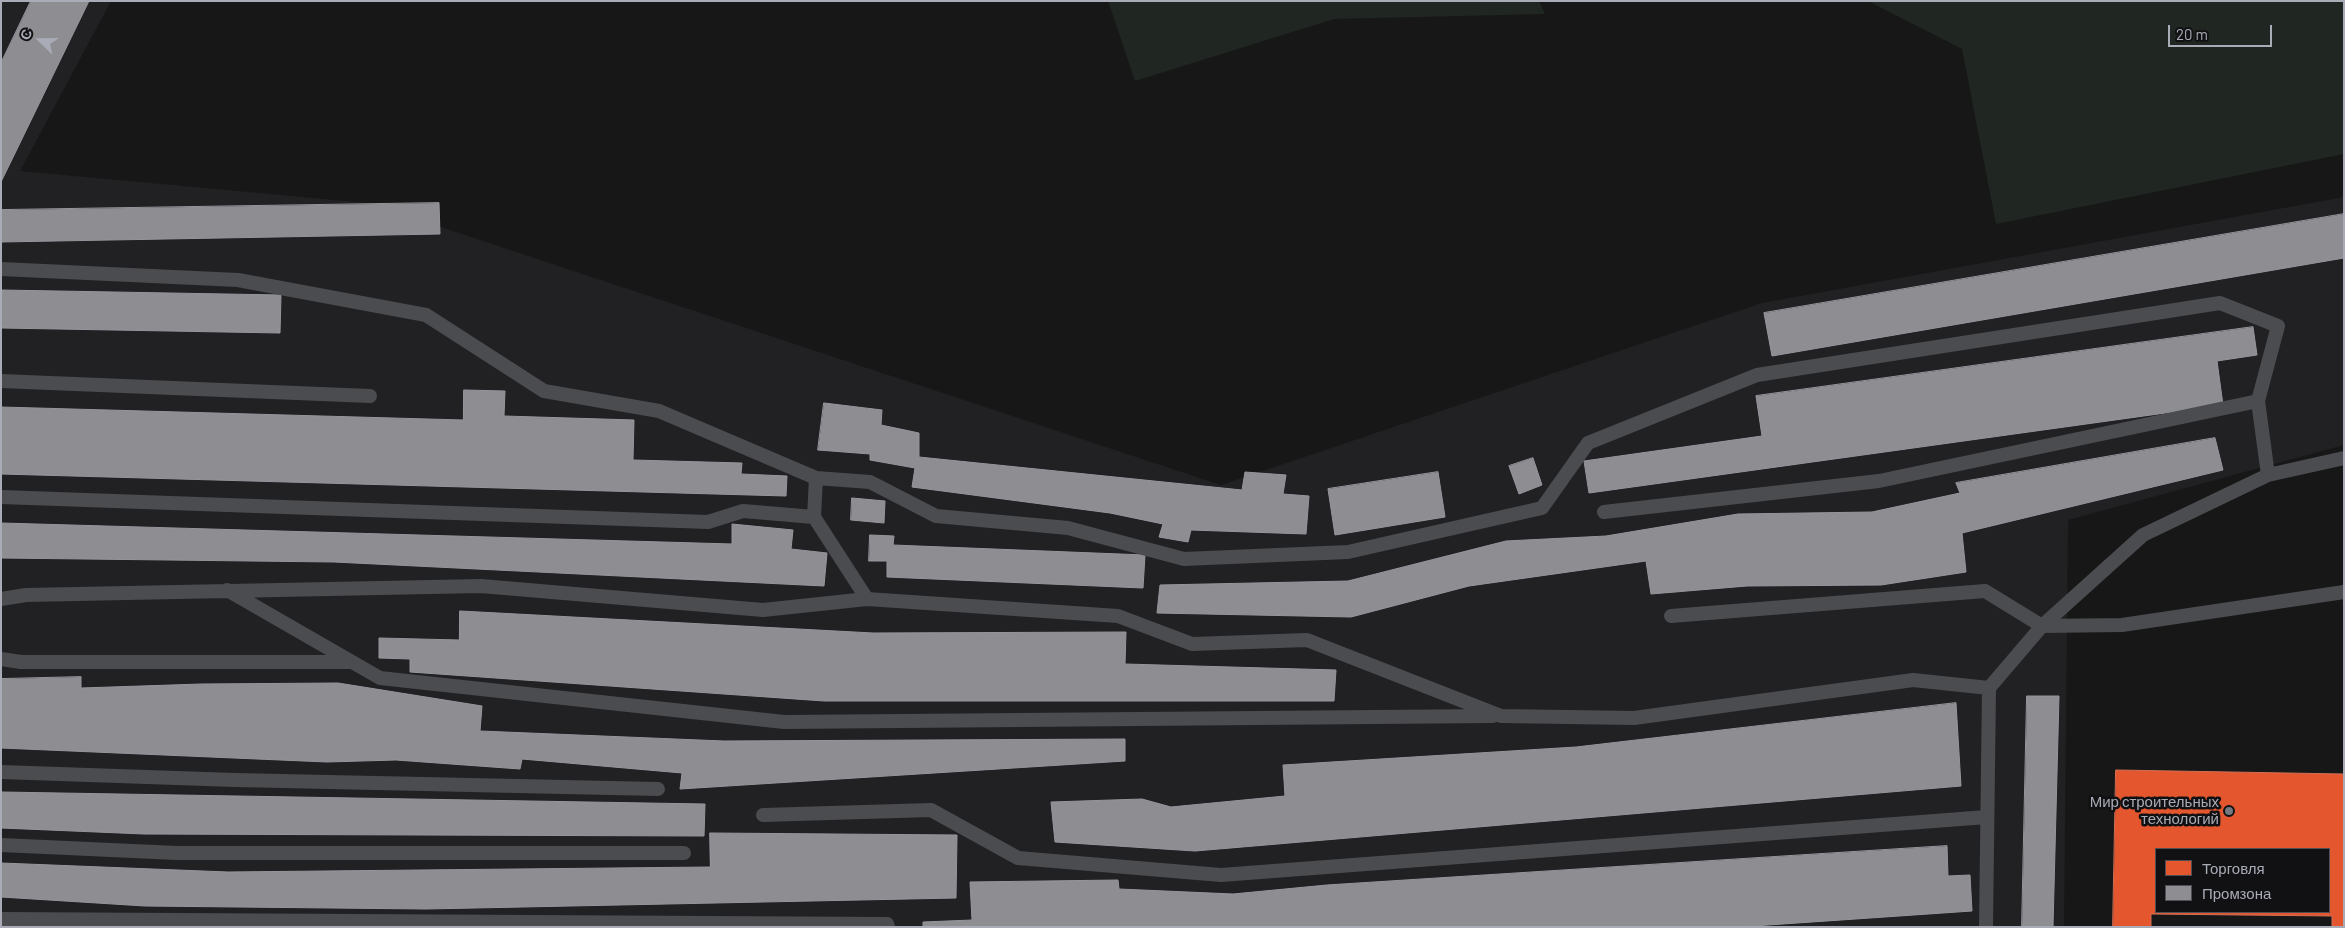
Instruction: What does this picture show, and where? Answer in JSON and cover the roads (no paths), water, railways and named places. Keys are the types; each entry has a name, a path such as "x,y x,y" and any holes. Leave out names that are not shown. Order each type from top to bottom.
{"lane":[{"path":"1,269 238,280 426,315 544,391 659,411 816,478 870,482 936,516 1068,528 1184,559 1348,552 1542,508 1588,443 1758,375 2220,304 2278,326 2258,401 2268,474"},
{"path":"1,382 370,396"},
{"path":"1604,512 1879,481 2258,401"},
{"path":"1986,927 1989,688 2042,626 2143,535 2268,474 2344,458"},
{"path":"816,478 814,517 867,599"},
{"path":"1,498 708,522 743,511 814,517"},
{"path":"1,599 26,595 480,586 763,610 867,599 1118,616 1192,644 1307,640 1501,716"},
{"path":"227,590 380,678 784,722 1501,716 1634,718 1913,680 1989,688"},
{"path":"1671,616 1985,591 2042,626 2122,626 2344,592"},
{"path":"1,659 31,662 353,662"},
{"path":"1,772 235,780 658,789"},
{"path":"763,815 931,810 1018,858 1221,875 1987,817"},
{"path":"1,845 177,853 684,853"},
{"path":"1,919 887,924 888,927"}],"place":[{"name":"Мир строительных технологий","path":"2229,811"}]}
